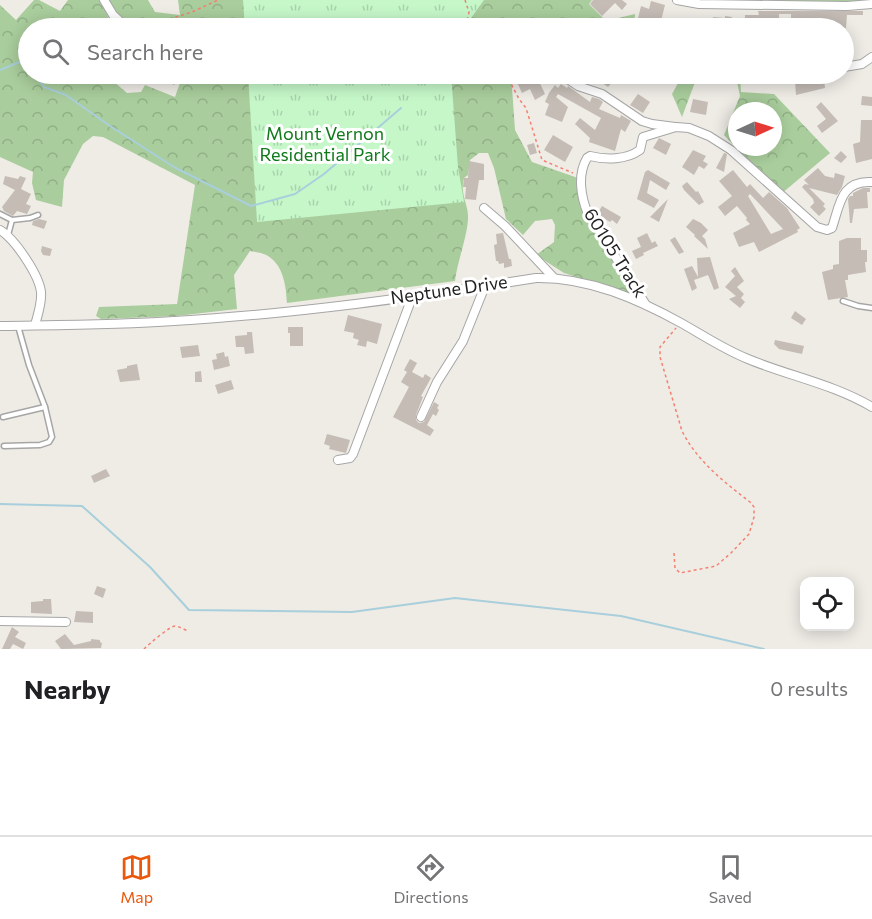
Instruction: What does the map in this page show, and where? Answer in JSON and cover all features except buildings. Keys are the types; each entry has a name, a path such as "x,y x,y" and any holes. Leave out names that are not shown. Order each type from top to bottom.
{"street":[{"path":"104,0 116,18"},
{"path":"677,0 711,4 847,6 872,4"},
{"path":"854,65 862,64 872,57"},
{"path":"576,84 602,94 642,121 689,128 709,136 731,150 817,227 827,231 832,228 844,193 850,186 856,183 872,182"},
{"path":"582,175 585,160 590,156 622,158 631,156 640,150 643,138 676,127"},
{"name":"60105 Track","path":"582,175 582,198 588,214 646,305"},
{"path":"484,208 505,226 554,278"},
{"path":"0,230 8,235 28,264 41,290 41,301 35,325"},
{"name":"Neptune Drive","path":"0,326 174,321 307,309 536,278 567,278 594,285 646,305 748,360 829,387 872,406"},
{"path":"421,417 437,382 463,341 486,286"},
{"path":"338,460 350,458 353,454 413,295"},
{"path":"0,621 66,622"}],"lane":[{"path":"0,214 12,220 38,215"},
{"path":"8,235 12,220"},
{"path":"843,301 872,308"},
{"path":"4,446 40,445 49,442 52,437 45,406 29,365 18,325"},
{"path":"3,417 45,406"}],"path":[{"path":"173,18 218,0"},
{"path":"465,0 469,12 468,18"},
{"path":"511,84 526,108 542,160 582,175"},
{"path":"674,553 675,568 680,573 716,566 749,534 754,517 750,502 705,464 682,431 660,357 660,347 671,332 682,324"},
{"path":"144,649 169,627 174,626 189,631"}],"green space":[{"path":"34,0 39,0 60,11 68,0 100,0 109,18 18,18 18,84 117,84 127,93 141,92 145,85 175,97 180,84 512,84 515,130 532,162 578,178 581,208 639,297 564,273 536,255 554,242 555,225 552,219 535,221 523,235 506,219 494,168 488,153 479,153 470,160 468,175 464,178 463,183 468,222 455,281 287,303 285,284 278,265 266,255 250,251 234,275 237,309 176,316 101,319 96,316 99,307 177,304 195,185 103,137 93,136 83,144 64,180 62,207 36,200 32,183 33,172 0,157 0,5 16,20"},
{"path":"109,0 148,0 155,12 180,15 178,0 592,0 589,4 603,18 123,18"},
{"path":"243,0 484,0 471,18 244,18"},
{"path":"701,0 872,0 872,2 785,2"},
{"path":"635,14 635,18 618,18"},
{"name":"Mount Vernon Residential Park","path":"249,84 452,84 458,167 464,202 257,222"},
{"path":"678,84 694,84 682,117 672,94"},
{"path":"737,84 741,84 741,92 774,94 782,102 738,102 740,96"},
{"path":"782,102 830,153 781,194 744,156 782,156"},
{"path":"728,125 728,139 724,135"}],"waterway":[{"path":"0,70 18,63"},
{"path":"42,84 44,87 66,95 174,167 251,206 295,194 324,174 401,108"},
{"path":"0,504 82,506 150,567 189,610 352,612 455,598 621,616 764,649"}]}
